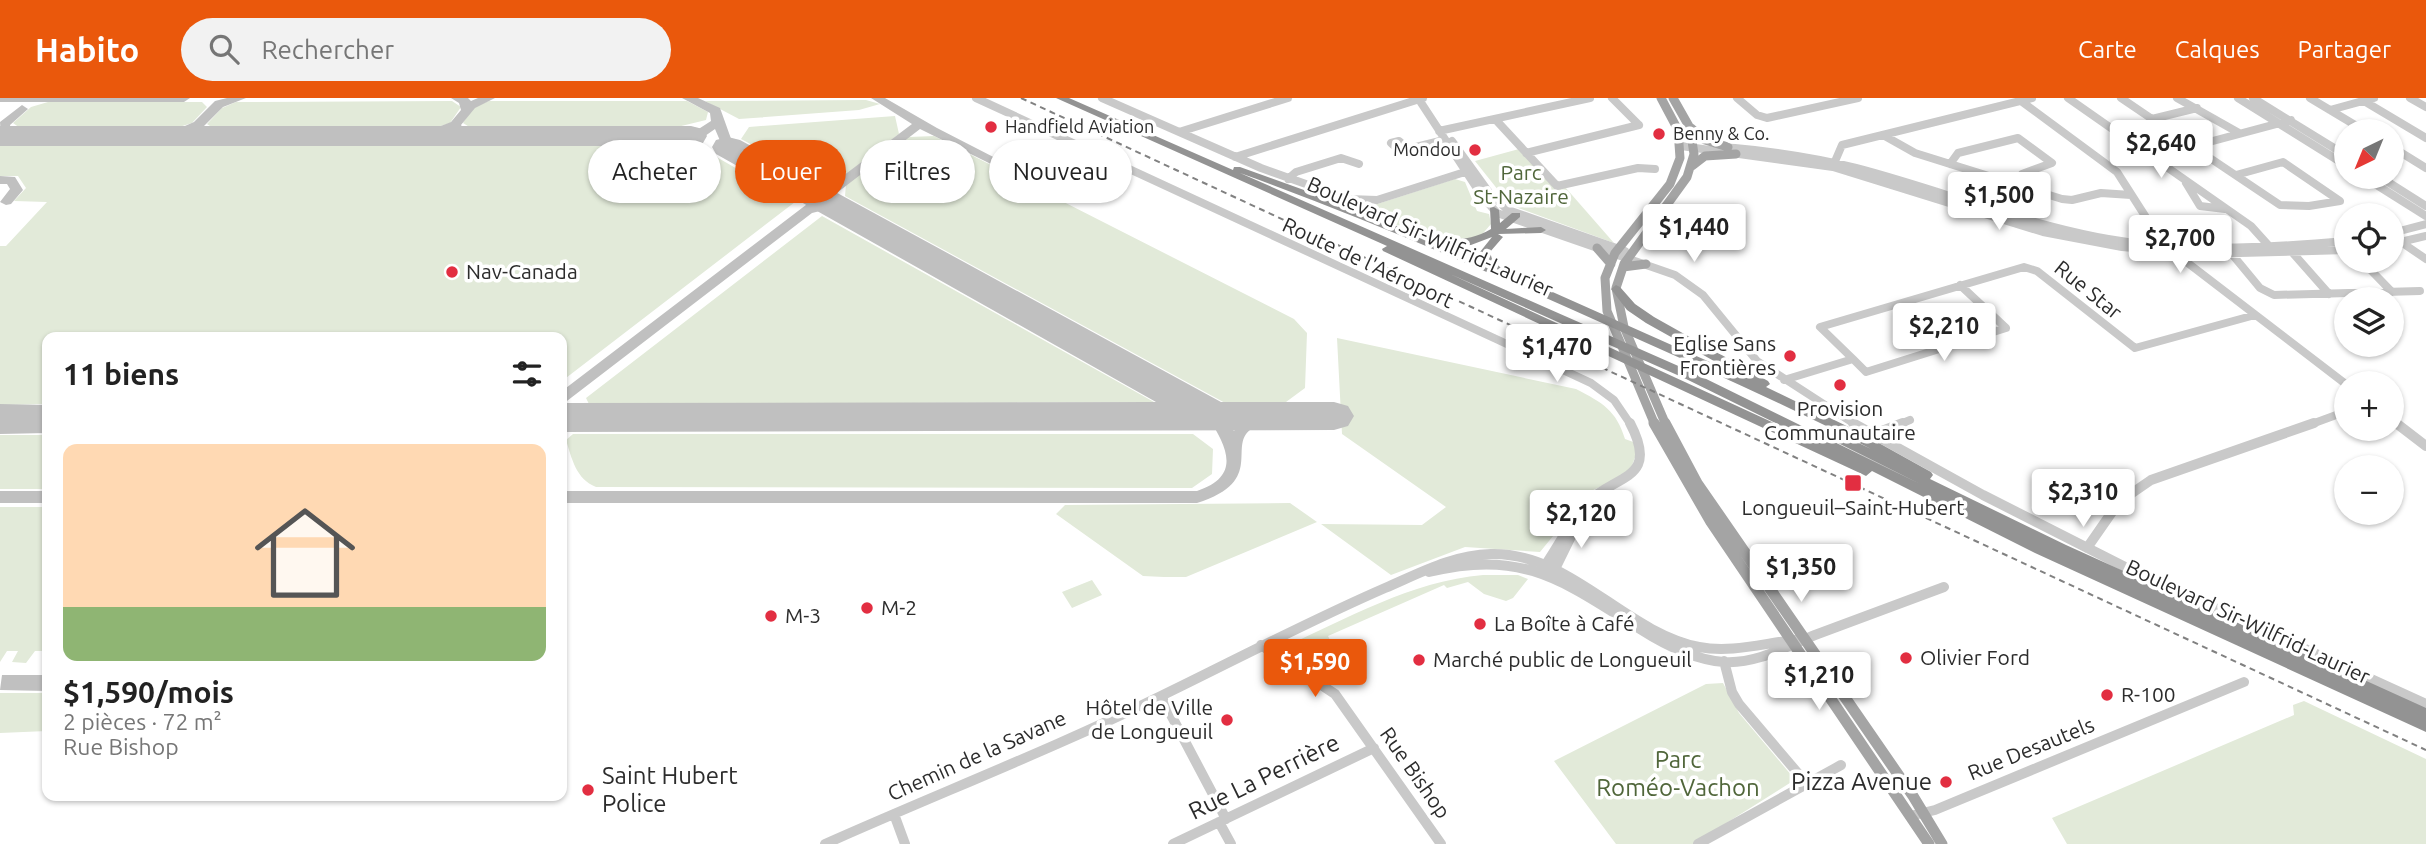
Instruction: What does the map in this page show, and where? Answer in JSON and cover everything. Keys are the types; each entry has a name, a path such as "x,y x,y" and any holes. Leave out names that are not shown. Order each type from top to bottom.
{"highway":[{"name":"Boulevard Sir-Wilfrid-Laurier","path":"1060,98 1316,211 1609,330"},
{"name":"Boulevard Sir-Wilfrid-Laurier","path":"1078,98 1232,162 1609,330 1790,414 2014,526 2426,715"},
{"path":"1232,162 1507,276 1636,343 1815,416 1913,466 2014,526"},
{"path":"1494,210 1501,231"},
{"path":"1316,211 1363,238 1642,368 1654,380 1982,521"},
{"path":"1507,276 1491,264 1485,254 1487,246 1516,218"},
{"path":"1414,237 1464,244 1479,241 1501,231 1541,230"},
{"path":"1616,289 1644,316 1780,393 1815,416"},
{"name":"Boulevard Sir-Wilfrid-Laurier","path":"1636,343 1982,521 2426,726"}],"main road":[{"path":"1661,98 1675,120 1681,146 1672,178 1611,264 1605,280 1604,302 1685,483 1916,814 1942,844"},
{"path":"1642,368 1618,311 1616,289 1628,260 1684,184 1692,166 1694,147 1689,126 1673,98"},
{"path":"1689,126 1705,140 1732,150"},
{"path":"1692,166 1708,155 1732,150"},
{"path":"1597,248 1611,264"},
{"path":"1628,260 1646,264"},
{"path":"1654,380 1691,474 1796,641"},
{"path":"1916,814 1929,844"}],"street":[{"name":"Route de l'Aéroport","path":"976,98 1606,392 1619,405 1632,425 1639,457 1630,476 1596,495 1584,508 1548,571"},
{"path":"1102,98 1178,132 1232,162 1332,194 1367,201 1469,170"},
{"path":"1178,132 1288,98"},
{"path":"1232,162 1421,98 1494,210 1541,230 1618,252"},
{"path":"1441,131 1590,98"},
{"path":"1526,153 1639,125 1612,98"},
{"path":"1737,98 1757,116 1767,118 1858,98"},
{"path":"1834,164 1840,146 2032,98"},
{"path":"2068,98 2251,226 2276,253"},
{"path":"2121,98 2152,119 2197,108"},
{"path":"2177,98 2239,133"},
{"path":"2238,98 2334,158"},
{"path":"2253,98 2334,148"},
{"path":"2311,98 2345,119"},
{"path":"2330,110 2374,98"},
{"path":"2410,98 2426,107"},
{"path":"2021,101 2118,172 2163,244 2334,375"},
{"path":"2364,101 2426,138"},
{"path":"1495,119 1557,186 1638,168 1655,169"},
{"path":"2153,156 2291,120"},
{"path":"1441,131 1444,140 1469,170 1516,218"},
{"path":"1883,135 1906,150 2071,200 2101,193 2131,195"},
{"path":"1950,164 1958,153 2018,138 2052,163 2022,174 2017,185"},
{"path":"1409,150 1444,140"},
{"path":"1681,146 1834,164 2066,230 2125,242 2268,245 2334,242"},
{"path":"2192,146 2280,205 2309,206 2340,201 2283,162 2236,175"},
{"path":"2404,154 2426,168"},
{"path":"1288,179 1296,172 1341,158 1359,164"},
{"path":"1834,164 2077,240 2174,253 2334,250"},
{"path":"2183,178 2200,206 2227,209"},
{"path":"2383,189 2426,216"},
{"path":"2399,189 2425,205"},
{"path":"2412,207 2425,205"},
{"name":"Boulevard Sir-Wilfrid-Laurier","path":"1516,218 1618,252 1628,260 1671,268 1702,287 1720,307 1741,344"},
{"path":"2404,230 2426,224"},
{"path":"2404,241 2426,236"},
{"path":"2404,247 2426,258"},
{"path":"2292,252 2329,294"},
{"path":"2231,253 2260,288 2271,294 2334,294"},
{"path":"2202,254 2193,264 2202,274"},
{"name":"Boulevard Sir-Wilfrid-Laurier","path":"1646,264 1673,273 1695,288 1757,361 1874,434 2087,548 2426,704"},
{"name":"Rue Star","path":"1853,359 1820,327 1961,285 2031,268 2135,348 2144,348 2255,315"},
{"path":"2374,273 2387,287"},
{"path":"1784,380 1853,359 1866,372 2006,328 1961,285"},
{"path":"2404,292 2420,291"},
{"path":"2087,548 2112,506 2125,493 2151,480 2334,416"},
{"path":"1874,434 1910,420"},
{"path":"2404,429 2426,446"},
{"name":"Chemin de la Savane","path":"825,844 1161,696 1261,645 1410,577 1464,564 1507,564 1548,571 1595,591 1651,628 1684,643 1731,650 1796,641"},
{"name":"Chemin de la Savane","path":"1548,571 1649,638 1682,654 1724,661 1748,660 1796,641"},
{"path":"1796,641 1944,587"},
{"name":"Rue Bishop","path":"1261,645 1335,694 1441,844"},
{"path":"1724,661 1732,692 1739,704 1807,784"},
{"name":"Rue Desautels","path":"1916,814 2244,682"},
{"path":"1161,696 1192,748 1194,762 1231,844"},
{"name":"Rue La Perrière","path":"1173,844 1374,748"},
{"path":"1698,844 1841,765"},
{"path":"894,814 905,844"}],"green space":[{"path":"866,100 880,104 859,110 739,119 705,101"},
{"path":"452,101 461,107 450,123 435,128 213,128 207,124 222,108 236,102"},
{"path":"489,101 687,101 708,112 706,120 673,128 471,128 463,123 473,107"},
{"path":"48,102 202,102 207,107 192,123 176,128 20,128 13,123 31,107"},
{"path":"895,116 899,134 891,140 860,140 860,164 846,175 846,140 741,139 749,127"},
{"path":"934,136 942,140 904,140 908,137"},
{"path":"3,143 588,143 588,203 721,203 721,160 735,168 735,203 794,203 567,377 567,332 42,332 42,404 0,405 0,246 6,246 47,202 14,201 26,188 18,176 0,176 0,145"},
{"name":"Parc St-Nazaire","path":"1519,149 1565,187 1614,243 1510,205 1475,161"},
{"path":"975,157 989,164 989,203 1066,203 1294,319 1307,333 1305,388 1286,402 1227,404 846,197 846,184 860,173 860,203 975,203"},
{"path":"1455,179 1465,182 1477,211 1489,214 1491,224 1479,238 1442,242 1305,189 1348,202 1374,205"},
{"path":"822,216 1154,402 589,404 586,398"},
{"path":"1337,338 1576,389 1607,408 1613,414 1625,439 1636,443 1637,452 1631,468 1617,479 1589,492 1540,552 1465,547 1391,575 1321,524 1422,525 1446,507 1342,434"},
{"path":"573,434 1193,434 1213,449 1212,474 1192,488 596,487 579,474 567,439"},
{"path":"0,435 42,435 42,489 0,489"},
{"path":"1290,503 1317,522 1186,577 1143,576 1056,514 1065,505"},
{"path":"0,507 42,507 42,651 35,651 26,663 12,662 18,651 7,651 0,662"},
{"path":"1483,575 1518,575 1528,579 1513,598 1506,601 1484,594 1468,582 1447,588 1444,585 1328,636 1331,642 1326,650 1330,662 1323,666 1304,667 1279,653 1282,648 1405,593"},
{"path":"1092,580 1102,595 1072,608 1062,592"},
{"name":"Parc Roméo-Vachon","path":"1723,683 1739,713 1792,776 1793,781 1693,844 1616,844 1554,761 1706,684"},
{"path":"0,693 42,693 42,731 0,733"},
{"path":"2304,701 2426,759 2426,844 2067,844 2052,818 2294,715 2293,705"}],"taxiway":[{"path":"0,98 184,98"},
{"path":"198,125 219,104 240,98"},
{"path":"457,98 465,101 466,109"},
{"path":"455,125 471,105 489,98"},
{"path":"688,98 716,111 717,122 701,133"},
{"path":"877,98 920,123"},
{"path":"0,128 22,109"},
{"path":"717,116 728,147"},
{"path":"567,395 920,123"},
{"path":"920,123 989,158"},
{"path":"168,136 198,125"},
{"path":"198,125 200,133 212,136"},
{"path":"427,136 455,125"},
{"path":"455,125 460,133 471,136"},
{"path":"5,126 5,133 18,136"},
{"path":"0,180 11,180 17,190 6,201"},
{"path":"811,209 824,206 838,209"},
{"path":"1162,417 1186,413 1190,406 1186,401"},
{"path":"567,414 581,418"},
{"path":"567,497 1197,497 1224,485 1235,465 1231,441 1216,417"},
{"path":"1234,443 1245,425 1268,417"},
{"path":"0,497 42,497"},
{"path":"2,683 42,683"}],"runway":[{"path":"0,136 691,136"},
{"path":"728,147 1212,415"},
{"path":"567,418 1334,416"},
{"path":"0,419 42,419"}],"railway":[{"path":"1021,98 2426,750"}],"place":[{"name":"Handfield Aviation","path":"991,127"},
{"name":"Benny & Co.","path":"1659,134"},
{"name":"Mondou","path":"1475,150"},
{"name":"Nav-Canada","path":"452,272"},
{"name":"Eglise Sans Frontières","path":"1790,356"},
{"name":"Provision Communautaire","path":"1840,385"},
{"name":"Longueuil–Saint-Hubert","path":"1853,483"},
{"name":"M-2","path":"867,608"},
{"name":"M-3","path":"771,616"},
{"name":"La Boîte à Café","path":"1480,624"},
{"name":"Olivier Ford","path":"1906,658"},
{"name":"Marché public de Longueuil","path":"1419,660"},
{"name":"R-100","path":"2107,695"},
{"name":"Hôtel de Ville de Longueuil","path":"1227,720"},
{"name":"Pizza Avenue","path":"1946,782"},
{"name":"Saint Hubert Police","path":"588,790"}]}
